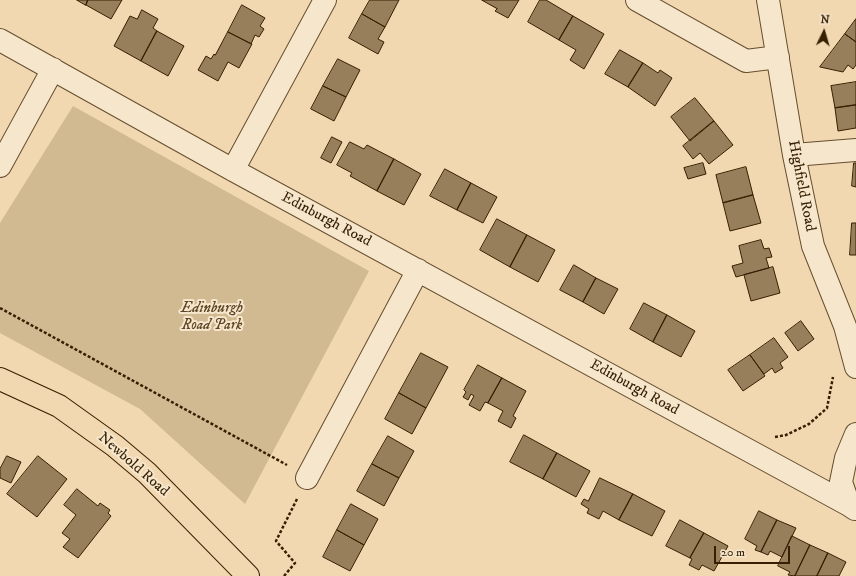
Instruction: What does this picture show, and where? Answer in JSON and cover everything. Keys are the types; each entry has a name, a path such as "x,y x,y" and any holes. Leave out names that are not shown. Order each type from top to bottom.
{"main road":[{"name":"Newbold Road","path":"0,379 59,406 115,446 147,473 248,576"}],"street":[{"path":"233,170 325,0"},
{"path":"637,0 746,61 778,57"},
{"name":"Highfield Road","path":"768,0 794,155 813,246 844,326 856,366"},
{"name":"Edinburgh Road","path":"0,40 233,170 853,507"},
{"path":"0,166 53,69"},
{"path":"794,155 856,150"},
{"path":"307,478 418,270"},
{"path":"853,507 841,482 846,458 856,434"}],"path":[{"path":"0,308 283,463 307,478 276,541 296,563 284,576"},
{"path":"771,437 786,435 809,424 827,408 833,373"}],"green space":[{"name":"Edinburgh Road Park","path":"73,106 369,271 245,504 140,409 0,333 0,223"}],"building":[{"path":"77,0 88,0 86,5"},
{"path":"88,0 122,0 111,19 86,5"},
{"path":"370,0 399,0 385,27 362,14"},
{"path":"482,0 519,0 508,18 495,11 497,9"},
{"path":"540,0 546,0 573,16 559,40 528,22"},
{"path":"242,5 265,18 260,26 264,29 259,37 255,35 251,44 228,32"},
{"path":"142,10 158,19 153,28 157,31 141,61 114,46 130,16 137,19"},
{"path":"362,14 385,27 378,39 384,42 378,54 349,38"},
{"path":"573,16 604,34 584,69 570,60 576,50 559,40"},
{"path":"856,19 856,42 845,34"},
{"path":"157,31 184,46 168,76 141,61"},
{"path":"228,32 252,44 239,68 228,62 218,81 198,70 206,56 211,59 214,54 215,55"},
{"path":"845,34 856,42 856,65 853,69 848,65 843,72 820,67"},
{"path":"620,50 643,63 628,87 605,74"},
{"path":"338,59 360,70 346,97 323,86"},
{"path":"643,63 658,73 660,70 672,78 655,106 628,87"},
{"path":"856,82 856,105 835,108 831,86"},
{"path":"323,86 346,97 334,121 311,109"},
{"path":"695,98 714,121 690,141 671,117"},
{"path":"856,105 856,128 838,131 835,108"},
{"path":"714,121 733,145 709,164 700,153 693,159 683,146"},
{"path":"332,137 342,142 331,163 321,158"},
{"path":"350,142 364,149 367,145 394,159 377,191 350,176 352,173 337,165"},
{"path":"394,159 421,174 404,205 377,191"},
{"path":"703,163 706,174 688,179 684,168"},
{"path":"854,163 856,163 856,187 852,186"},
{"path":"746,167 753,195 723,203 716,175"},
{"path":"445,169 471,183 457,210 430,196"},
{"path":"471,183 497,197 483,223 457,210"},
{"path":"753,195 761,223 730,231 723,203"},
{"path":"497,219 527,235 510,267 480,250"},
{"path":"852,223 856,223 856,255 850,255"},
{"path":"527,235 555,250 538,282 510,267"},
{"path":"761,240 764,249 769,248 772,257 766,258 769,268 736,277 732,266 743,263 739,246"},
{"path":"574,265 596,278 583,302 560,290"},
{"path":"773,267 780,293 751,301 744,275"},
{"path":"596,278 618,289 604,314 583,302"},
{"path":"644,303 667,315 653,342 630,329"},
{"path":"667,315 695,331 681,357 653,342"},
{"path":"801,321 814,339 798,351 785,333"},
{"path":"774,338 788,357 780,363 783,368 775,373 772,368 764,374 750,355"},
{"path":"421,353 448,367 426,408 399,393"},
{"path":"750,355 765,376 743,391 728,370"},
{"path":"478,365 502,378 488,403 485,402 480,411 469,405 474,396 471,394 468,400 463,397 466,392 464,390"},
{"path":"502,378 526,391 513,416 516,418 511,428 498,421 503,411 488,403"},
{"path":"399,393 426,408 412,434 385,419"},
{"path":"524,435 557,453 543,479 510,462"},
{"path":"388,436 414,451 399,478 372,464"},
{"path":"557,453 590,471 576,497 543,479"},
{"path":"7,456 21,462 11,483 0,478 0,469"},
{"path":"38,456 67,479 37,517 7,494"},
{"path":"372,464 399,478 384,506 357,491"},
{"path":"600,478 633,494 619,520 603,511 599,519 587,513 589,509 581,504 584,499 588,501"},
{"path":"77,489 98,506 100,503 110,510 108,513 111,516 78,558 63,547 70,539 62,533 76,515 64,505"},
{"path":"633,494 665,511 652,536 619,520"},
{"path":"351,504 378,519 364,545 337,530"},
{"path":"759,511 777,520 761,552 755,550 757,546 745,539"},
{"path":"680,520 704,533 690,558 666,546"},
{"path":"777,520 796,528 782,557 770,551 768,555 761,552"},
{"path":"337,530 364,545 350,571 323,557"},
{"path":"704,533 728,546 714,571 702,565 699,570 689,565 692,559 690,558"},
{"path":"792,536 810,545 795,576 788,575 790,572 778,566"},
{"path":"810,545 828,553 817,576 795,576"},
{"path":"828,553 846,562 839,576 817,576"}]}
